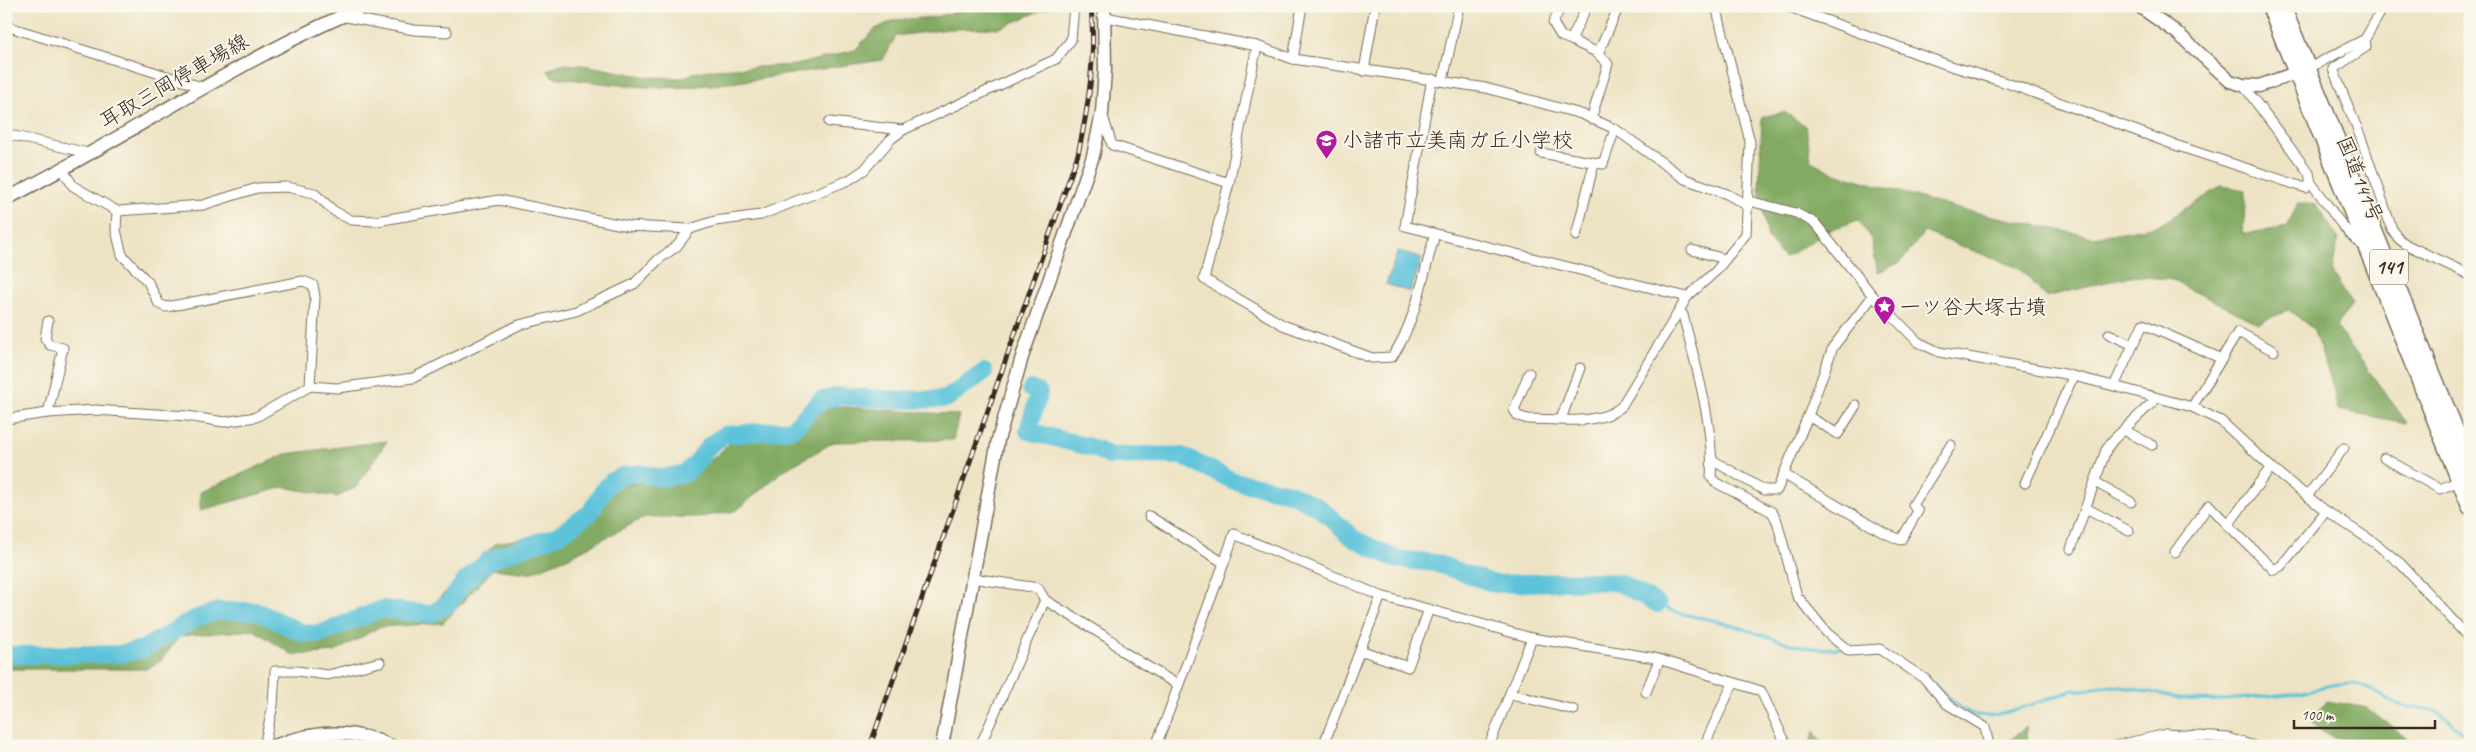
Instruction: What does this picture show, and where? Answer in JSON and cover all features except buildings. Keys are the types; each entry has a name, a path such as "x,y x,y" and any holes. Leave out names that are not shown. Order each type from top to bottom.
{"highway":[{"name":"国道141号","path":"2270,6 2302,71 2470,466"},
{"name":"国道141号","path":"2282,6 2302,71 2365,246 2470,506"}],"street":[{"name":"耳取三岡停車場線","path":"6,199 63,170 88,153 271,49 366,6"},
{"path":"63,170 73,186 117,211 203,205 257,188 287,187 314,193 334,212 351,220 377,221 499,200 628,226 690,229 714,221 761,215 849,180 864,170 891,139 903,130 1056,59 1071,40 1074,6"},
{"path":"1293,59 1302,6"},
{"path":"1364,71 1375,6"},
{"path":"1443,80 1459,6"},
{"path":"1561,6 1553,23 1561,36 1598,54 1608,64 1591,119"},
{"path":"1571,40 1587,6"},
{"path":"1529,373 1514,410 1518,416 1528,419 1596,419 1610,415 1621,407 1687,297 1725,259 1746,234 1749,204 1750,142 1716,6"},
{"path":"1786,6 1948,65 2007,82 2210,156 2306,188 2311,183"},
{"path":"2139,6 2176,32 2230,81 2243,85 2259,86 2302,71 2364,39 2384,6"},
{"path":"1598,54 1618,8"},
{"path":"942,746 998,440 1022,357 1093,156 1102,114 1104,11 1257,46 1293,59 1364,71 1443,80 1486,88 1591,119 1615,130 1685,179 1749,204 1796,213 1815,223 1873,296 1918,342 1939,352 2114,386 2192,408 2220,421 2271,467 2307,496 2326,511 2375,543 2401,564 2470,639"},
{"path":"341,16 414,30 447,32"},
{"path":"6,26 202,87"},
{"path":"2364,39 2366,47 2333,69 2361,138 2392,229 2399,239 2407,245 2470,275"},
{"path":"1257,46 1229,183 1204,279 1283,325 1372,358 1392,356 1399,347 1435,234"},
{"path":"1432,79 1405,226 1687,297"},
{"path":"2243,85 2309,173 2311,183 2328,203 2349,236 2365,246"},
{"path":"1102,114 1112,145 1229,183"},
{"path":"829,122 903,130"},
{"path":"1541,153 1604,164 1615,130"},
{"path":"6,134 88,153"},
{"path":"1576,236 1594,163"},
{"path":"117,211 116,230 122,255 148,282 159,304 166,307 303,281 313,285 315,297 310,386"},
{"path":"6,419 48,413 95,410 179,416 224,422 256,417 310,386 337,388 413,378 520,325 576,311 634,284 659,259 677,246 690,229"},
{"path":"1692,250 1725,259"},
{"path":"1712,460 1764,490 1778,490 1833,347 1873,296"},
{"path":"1679,311 1683,315 1699,377 1712,460 1711,477 1715,482 1772,512 1777,521 1797,596 1827,633 1849,651 1880,648 1897,659 1925,680 1946,704 1985,727 1989,746"},
{"path":"48,321 45,338 50,345 63,348 48,413"},
{"path":"2114,386 2142,324 2222,359"},
{"path":"2192,408 2238,332 2274,351"},
{"path":"2109,334 2133,344"},
{"path":"1561,419 1580,368"},
{"path":"2024,483 2073,377"},
{"path":"2071,549 2106,450 2157,398"},
{"path":"1808,416 1838,434 1856,405"},
{"path":"2124,430 2152,445"},
{"path":"1785,475 1882,532 1901,540 1918,511 1913,505 1951,445"},
{"path":"2307,496 2344,448"},
{"path":"2384,458 2440,489 2460,481"},
{"path":"2228,525 2271,467"},
{"path":"2096,482 2131,502"},
{"path":"2175,552 2209,505 2274,570 2281,566 2326,511"},
{"path":"2086,508 2129,531"},
{"path":"1149,516 1224,563"},
{"path":"1156,746 1234,534 1381,596 1535,639 1659,660 1761,691 1787,746"},
{"path":"972,578 1038,588 1045,600 1111,640 1122,651 1178,685"},
{"path":"1322,746 1381,596"},
{"path":"980,746 1045,600"},
{"path":"1360,650 1408,667 1429,609"},
{"path":"1489,746 1532,638 1535,639"},
{"path":"1646,692 1659,660"},
{"path":"264,746 273,705 275,672 297,671 328,675 380,662"},
{"path":"1704,746 1733,683"},
{"path":"1511,694 1574,710"},
{"path":"274,746 312,734 337,732 379,740 391,746"},
{"path":"2165,746 2167,734"},
{"path":"2114,746 2167,734 2228,738 2254,746"}],"green space":[{"path":"978,6 1052,6 1000,28 949,29 896,36 883,60 735,82 670,88 637,86 553,77 547,70 561,64 583,65 648,77 683,78 693,73 715,69 796,65 855,50 875,29 895,20 936,17"},
{"path":"1784,112 1806,126 1811,161 1832,172 1955,208 2093,237 2158,226 2222,186 2246,190 2243,234 2287,227 2298,203 2316,205 2338,238 2332,272 2352,304 2336,326 2407,423 2338,410 2333,386 2313,329 2289,310 2258,323 2169,279 2131,276 2046,297 2019,268 1924,232 1901,262 1878,272 1871,239 1858,220 1832,229 1784,258 1768,238 1759,190 1762,117"},
{"path":"832,406 959,415 953,440 834,442 784,470 736,511 699,517 645,517 569,557 530,573 493,569 443,623 379,627 335,652 293,655 254,630 180,636 161,660 147,669 6,669 6,659 117,661 160,638 221,619 262,616 287,628 322,638 364,617 380,613 402,616 432,605 496,543 579,528 594,520 617,486 657,480 700,470 735,439 777,430 816,416"},
{"path":"387,441 356,487 337,497 284,487 201,510 201,492 286,454"},
{"path":"2326,701 2368,708 2416,746 2371,746 2368,738 2337,737 2323,732 2312,721"},
{"path":"2026,727 2029,746 2003,746"},
{"path":"1814,731 1823,746 1809,746"},
{"path":"2442,738 2468,740 2470,746 2422,746"}],"water":[{"path":"1398,251 1422,259 1410,292 1386,284"}],"waterway":[{"path":"6,655 120,654 143,649 194,619 219,611 256,611 303,633 319,634 382,609 430,614 447,605 465,581 489,560 558,535 590,513 605,488 612,481 622,476 639,473 662,478 685,473 710,445 724,435 792,429 820,401 838,396 900,400 946,399 984,372"},
{"path":"1031,389 1039,393 1028,431 1097,449 1109,456 1182,456 1234,481 1290,493 1320,508 1354,539 1396,559 1435,563 1495,584 1595,581 1620,583 1658,604"},
{"path":"1658,604 1679,613 1733,625 1793,644 1824,649 1841,648"},
{"path":"1933,683 1954,702 1965,710 1977,715 1999,714 2026,707 2074,690 2107,686 2191,700 2205,700 2296,693 2332,685 2350,684 2365,687 2398,704 2439,713 2470,737"}],"railway":[{"path":"870,746 1078,154 1092,62 1091,6"}],"place":[{"name":"小諸市立美南ガ丘小学校","path":"1326,159"},
{"name":"一ツ谷大塚古墳","path":"1884,326"}]}
